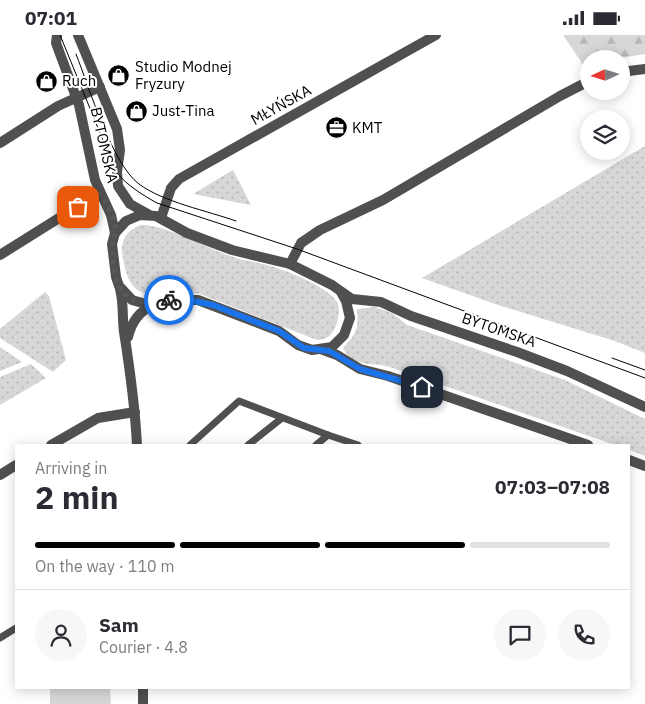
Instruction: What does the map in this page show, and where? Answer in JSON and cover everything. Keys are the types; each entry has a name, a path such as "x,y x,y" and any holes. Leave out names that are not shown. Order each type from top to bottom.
{"street":[{"name":"BYTOMSKA","path":"57,35 56,43 76,97 100,193 111,215 115,233"},
{"name":"BYTOMSKA","path":"78,35 100,87 119,140 118,186 130,204 149,215 161,218 187,233 232,250 261,255 290,264 332,285 352,299 382,302 411,316 567,371 645,407"},
{"name":"MŁYŃSKA","path":"161,218 171,188 179,179 436,35"},
{"path":"630,71 645,69"},
{"path":"290,264 301,243 320,230 351,217 383,200 560,95 580,85"},
{"path":"0,143 76,97 100,87"},
{"path":"0,255 100,193"},
{"path":"137,444 135,412 126,343 124,305 112,251 115,233 126,221 140,215 149,215"},
{"path":"119,286 126,295 138,303 184,299 198,300 279,331 304,348 322,350 337,355 360,369 388,376 585,444"},
{"path":"322,350 338,343 348,327 349,309 342,292"},
{"path":"126,343 130,326 137,316 155,303"},
{"path":"52,444 98,418 135,412"},
{"path":"630,460 645,466"},
{"path":"0,475 15,466"},
{"path":"143,689 143,704"}],"lane":[{"path":"630,71 645,73"},
{"path":"191,444 239,401 355,444"},
{"path":"249,444 282,418"},
{"path":"317,444 328,435"},
{"path":"0,637 15,629"}],"green space":[{"path":"563,35 645,35 645,54 630,56 630,50 580,50 580,60"},
{"path":"645,146 645,353 615,341 495,304 422,278 621,160 630,160 630,155"},
{"path":"233,170 251,205 193,194"},
{"path":"140,225 149,225 172,232 238,259 281,269 314,284 332,296 337,302 339,312 335,328 328,337 317,340 200,294 147,294 138,291 131,283 126,271 122,247 126,235"},
{"path":"45,292 49,296 66,360 53,372 0,338 0,329"},
{"path":"375,307 392,313 407,325 565,380 645,419 645,456 630,450 630,444 612,444 390,367 352,359 343,348 356,331 357,309"},
{"path":"0,347 22,362 0,371"},
{"path":"31,364 46,378 0,405 0,377"},
{"path":"50,689 110,689 111,704 50,704"}],"tram line":[{"path":"60,35 116,172 130,186 151,200 297,249 645,378"},
{"path":"76,54 102,124 129,174 139,184 160,196 236,221"},
{"path":"612,358 645,370"}],"way so far":[{"path":"78,207 100,193 115,224 112,251 116,277 119,286 126,295 138,303 146,304 169,300"}],"place":[{"name":"Studio Modnej Fryzury","path":"119,76"},
{"name":"Ruch","path":"46,81"},
{"name":"Just-Tina","path":"136,111"},
{"name":"KMT","path":"336,128"}],"route":[{"path":"169,300 198,300 213,305 279,331 304,348 329,351 360,369 422,387"}]}
